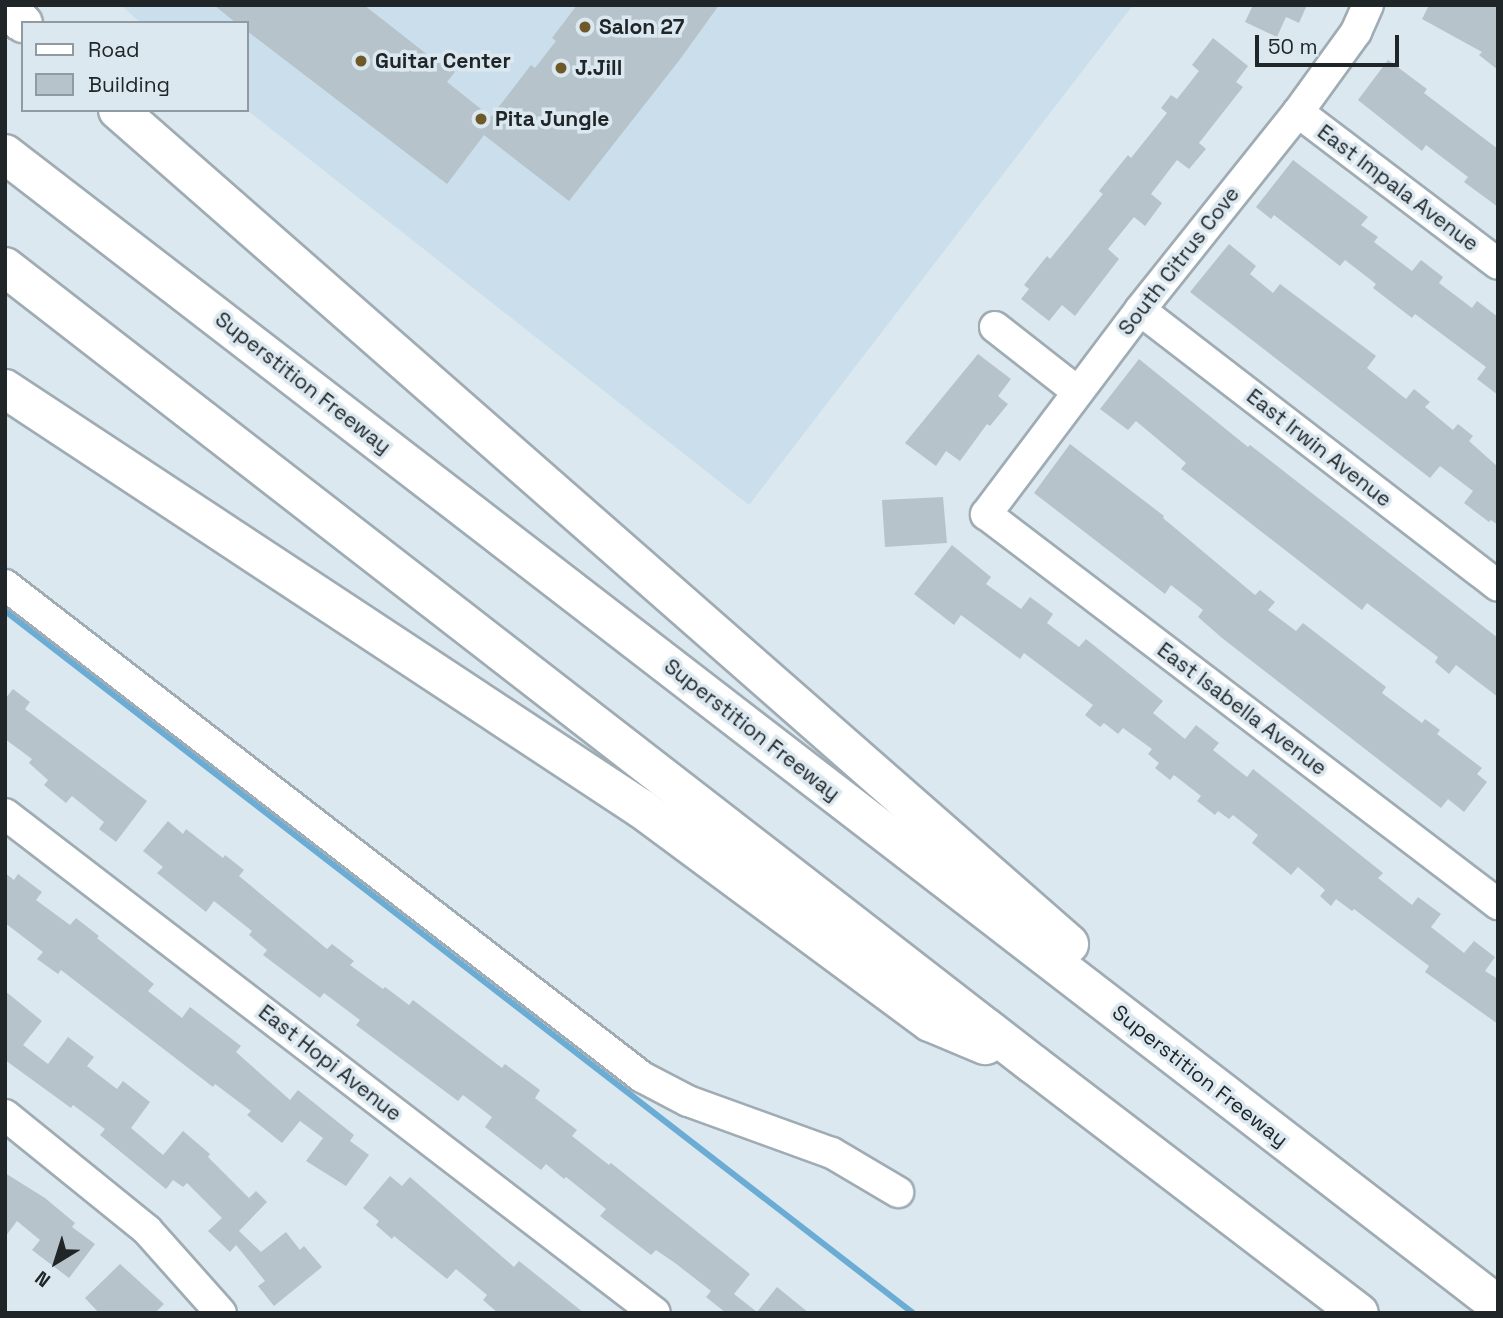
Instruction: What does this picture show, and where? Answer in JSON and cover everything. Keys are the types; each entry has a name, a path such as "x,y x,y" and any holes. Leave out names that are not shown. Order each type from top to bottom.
{"highway":[{"path":"5,7 21,21"},
{"path":"120,112 1341,1185"},
{"name":"Superstition Freeway","path":"5,154 1498,1306"},
{"path":"5,267 1033,1064 1359,1313"},
{"path":"5,389 642,808 930,1022 1033,1064"}],"street":[{"name":"South Citrus Cove","path":"986,514 1140,310 1297,112 1356,32 1368,5"},
{"name":"East Impala Avenue","path":"1297,112 1498,264"},
{"name":"East Irwin Avenue","path":"1140,310 1498,586"},
{"path":"995,327 1078,391"},
{"name":"East Isabella Avenue","path":"986,514 1498,904"},
{"path":"5,585 642,1077 688,1101 832,1153 898,1192"},
{"name":"East Hopi Avenue","path":"5,814 655,1313"},
{"path":"5,1115 147,1230 221,1313"}],"shaded area":[{"path":"121,5 1133,5 749,505 248,111 248,21 139,21"}],"building":[{"path":"214,5 364,5 438,63 440,61 455,72 447,82 491,117 531,65 535,68 556,41 552,38 577,5 719,5 569,201 484,135 447,184 248,32 248,21 234,21"},
{"path":"1253,5 1307,5 1299,23 1286,17 1277,37 1245,22"},
{"path":"1429,5 1498,5 1498,70 1479,55 1482,52 1422,19"},
{"path":"1213,38 1248,66 1236,82 1243,87 1199,143 1206,149 1189,169 1177,160 1151,194 1162,203 1145,226 1134,217 1108,249 1119,259 1075,316 1062,305 1049,321 1021,299 1029,289 1024,285 1047,256 1050,259 1103,194 1099,191 1128,155 1131,158 1167,113 1161,108 1171,95 1177,99 1199,71 1192,65"},
{"path":"1388,60 1427,89 1424,93 1498,149 1498,207 1464,182 1468,177 1426,145 1422,151 1358,100"},
{"path":"1293,160 1368,217 1361,225 1378,237 1374,242 1412,271 1421,260 1443,277 1439,283 1472,308 1477,301 1498,317 1498,395 1477,379 1486,367 1415,314 1412,318 1373,288 1376,284 1345,260 1340,266 1274,215 1271,219 1256,207"},
{"path":"1229,244 1256,266 1250,274 1273,293 1280,284 1376,356 1367,368 1406,399 1414,389 1430,402 1425,407 1453,430 1458,424 1473,436 1469,441 1498,467 1498,525 1491,520 1489,522 1464,503 1473,491 1440,466 1430,478 1190,292"},
{"path":"978,354 1011,379 998,396 1008,404 990,426 987,424 960,461 946,451 936,466 905,443"},
{"path":"1139,359 1248,447 1250,445 1498,638 1498,697 1456,665 1449,674 1435,662 1438,657 1367,603 1362,610 1181,469 1186,463 1136,421 1128,430 1100,409"},
{"path":"1070,444 1164,516 1163,518 1255,595 1260,590 1275,602 1268,610 1296,631 1303,623 1386,687 1382,693 1422,723 1425,719 1440,730 1437,734 1482,768 1477,774 1487,782 1464,812 1448,799 1441,808 1222,638 1198,617 1203,610 1171,585 1165,594 1034,493"},
{"path":"943,497 947,543 885,547 882,500"},
{"path":"952,545 991,577 986,584 1021,609 1030,597 1053,614 1047,623 1079,647 1086,639 1163,701 1153,713 1185,739 1196,725 1219,743 1213,750 1247,777 1253,769 1383,873 1378,878 1412,905 1418,897 1441,914 1431,927 1464,953 1474,941 1495,957 1485,971 1498,979 1498,1024 1425,972 1429,966 1354,909 1352,911 1336,899 1331,906 1320,896 1325,890 1298,867 1291,875 1252,843 1258,835 1233,815 1229,819 1218,811 1215,815 1197,801 1201,796 1174,775 1170,780 1155,768 1159,763 1148,754 1152,749 1123,728 1118,734 1104,723 1100,727 1085,715 1093,705 1024,653 1020,659 961,615 954,625 914,594"},
{"path":"13,689 30,702 25,709 147,801 116,842 99,829 104,822 72,796 66,803 44,785 48,780 29,763 32,759 5,739 5,699"},
{"path":"168,821 183,834 186,829 223,858 225,855 244,870 239,876 327,949 332,944 354,961 350,965 383,989 385,987 409,1005 413,1000 502,1068 505,1064 540,1090 535,1098 577,1130 572,1136 609,1165 611,1163 750,1274 734,1294 757,1312 777,1287 809,1313 726,1313 706,1297 711,1291 675,1263 656,1250 651,1255 600,1216 606,1209 566,1177 564,1179 546,1164 541,1170 485,1127 492,1117 463,1095 458,1101 356,1025 360,1020 324,993 320,998 263,955 267,950 249,935 252,931 214,901 206,912 157,873 163,867 143,851"},
{"path":"5,873 14,880 18,874 42,892 36,900 70,925 76,918 99,936 97,938 154,984 148,991 182,1018 190,1007 241,1046 236,1052 290,1100 298,1090 354,1135 350,1141 369,1155 346,1186 306,1161 323,1138 300,1121 282,1143 247,1115 251,1111 215,1084 213,1087 61,970 58,974 37,959 43,952 5,923"},
{"path":"5,991 42,1021 23,1045 48,1064 68,1037 94,1057 87,1066 117,1089 123,1081 150,1102 131,1128 163,1155 183,1131 210,1154 208,1157 249,1198 256,1191 267,1202 239,1231 261,1252 286,1232 300,1250 304,1246 322,1267 274,1306 258,1286 265,1281 236,1245 230,1252 208,1231 222,1218 187,1183 183,1187 173,1180 166,1189 100,1135 105,1129 5,1060"},
{"path":"5,1173 45,1198 75,1223 72,1227 95,1244 69,1278 32,1250 40,1240 17,1221 5,1237"},
{"path":"390,1176 402,1186 410,1177 514,1267 519,1261 584,1313 498,1313 483,1300 487,1295 456,1269 447,1279 394,1236 392,1239 376,1225 379,1221 363,1208"},
{"path":"120,1264 164,1304 155,1313 99,1313 85,1298"}],"waterway":[{"path":"5,611 913,1313"}],"place":[{"name":"Salon 27","path":"585,27"},
{"name":"Guitar Center","path":"361,61"},
{"name":"J.Jill","path":"561,68"},
{"name":"Pita Jungle","path":"481,119"}]}
